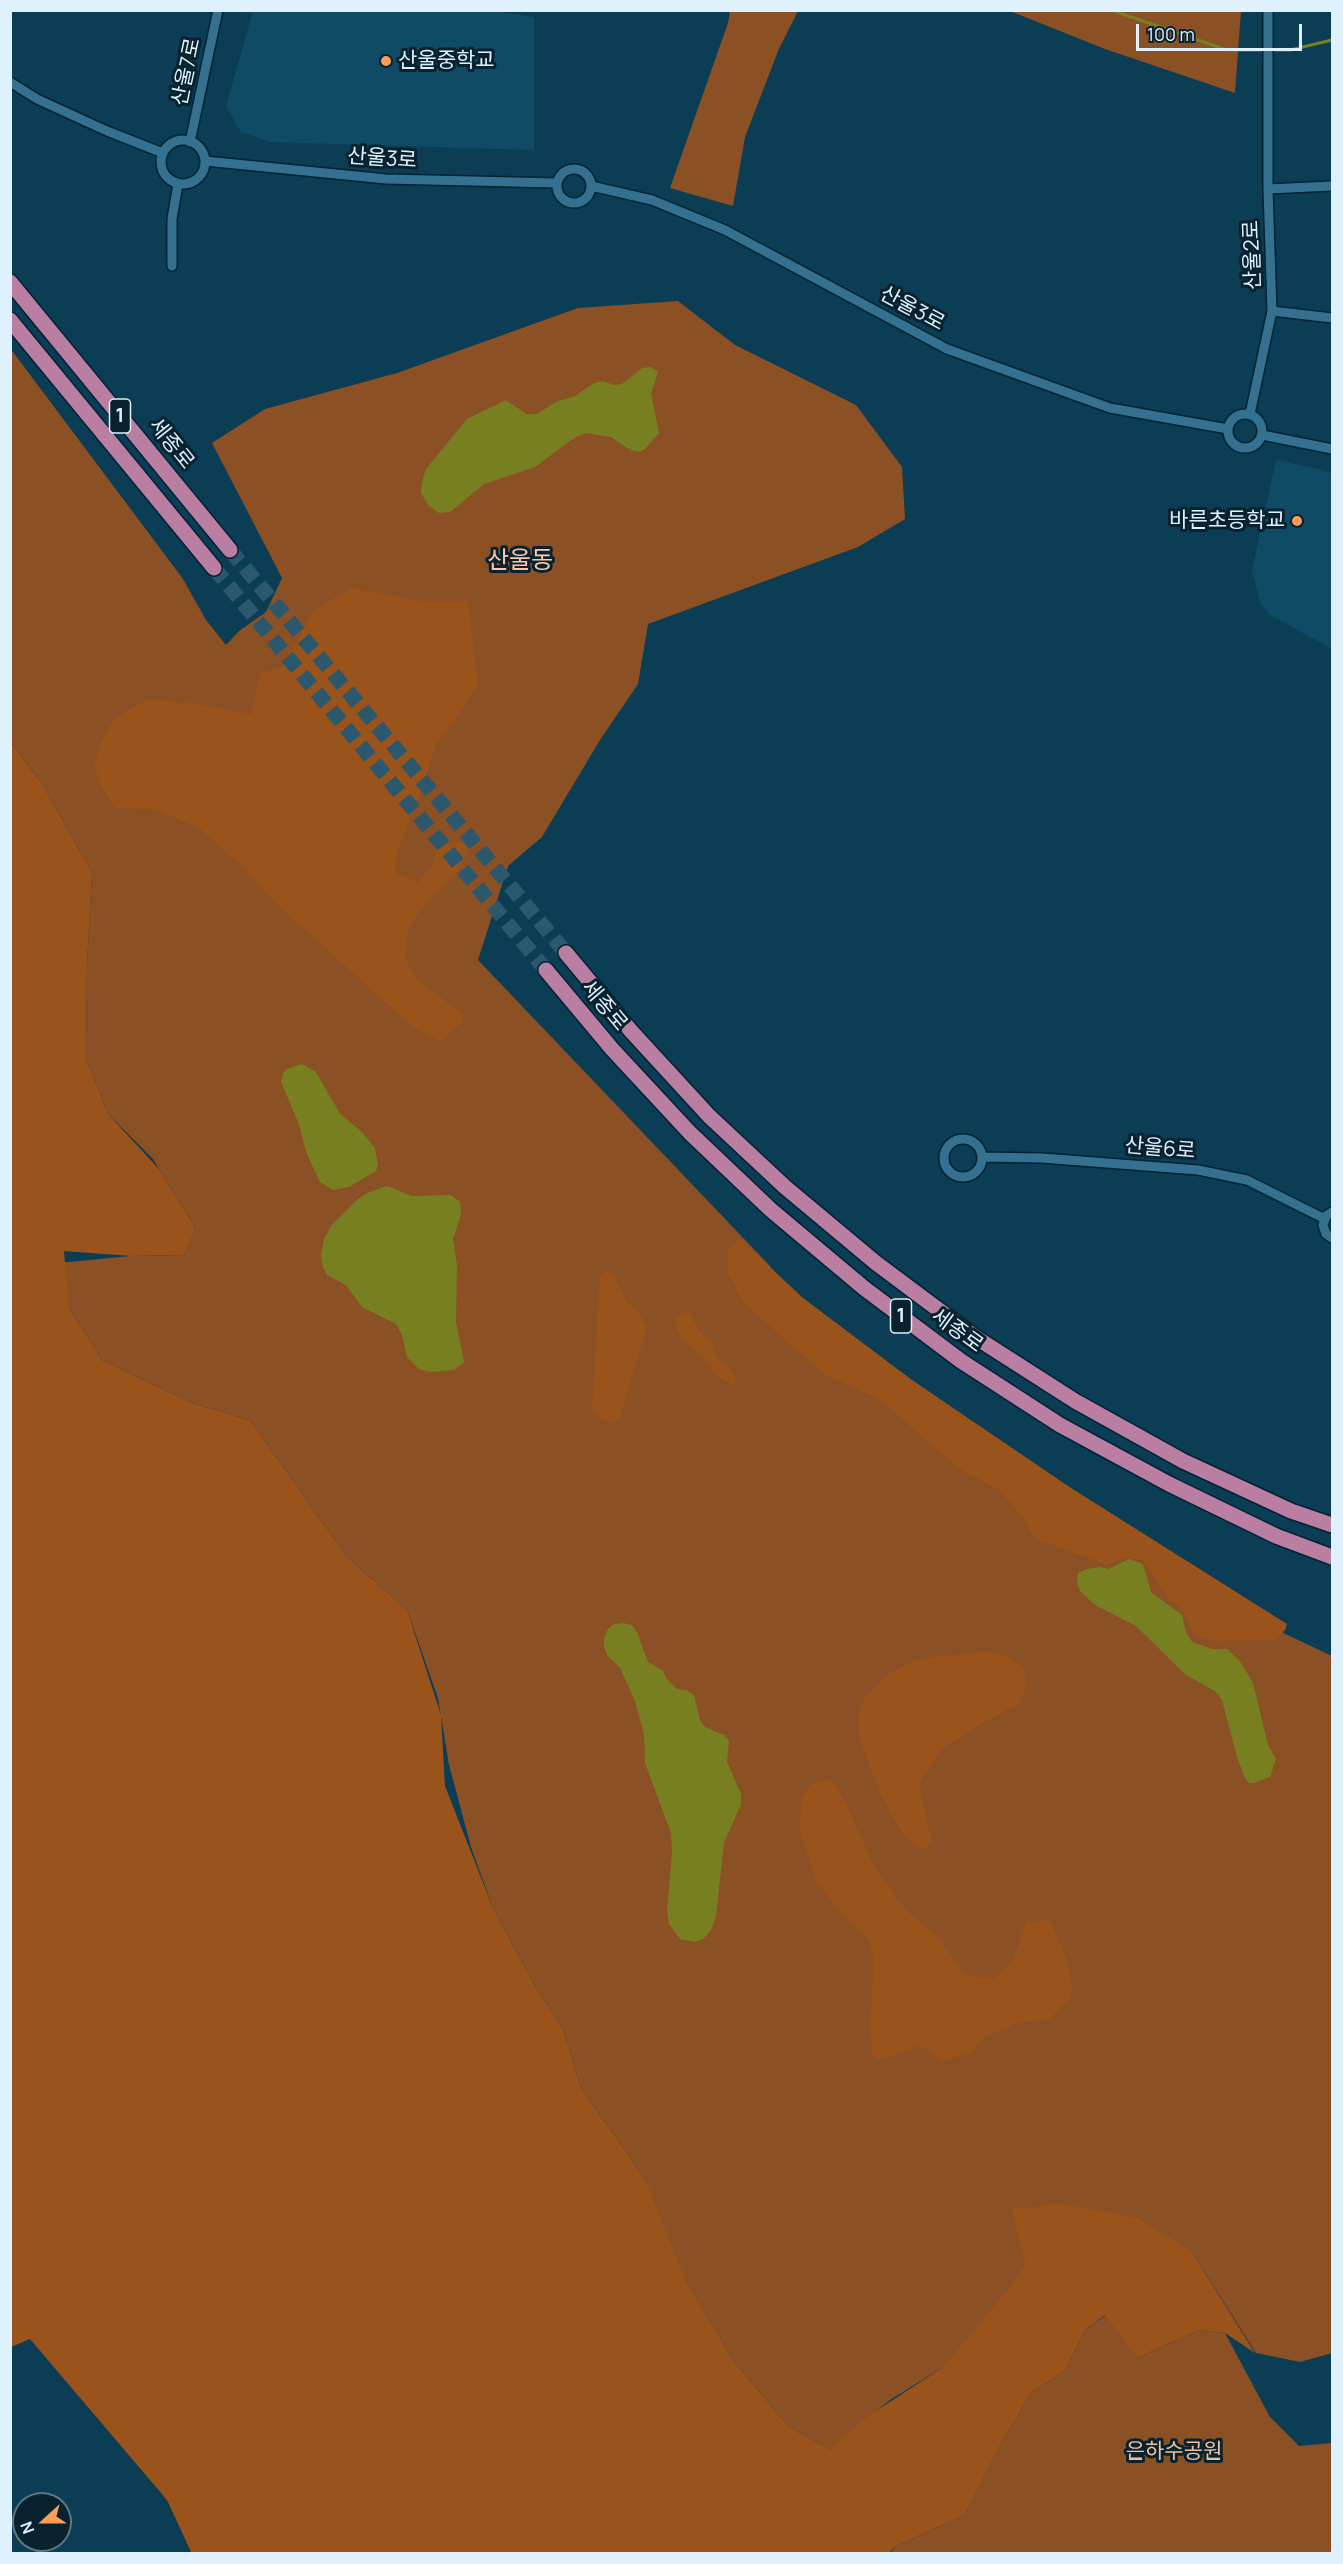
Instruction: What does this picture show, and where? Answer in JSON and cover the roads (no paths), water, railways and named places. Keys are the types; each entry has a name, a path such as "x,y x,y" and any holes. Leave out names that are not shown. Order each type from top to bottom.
{"highway":[{"name":"세종로","path":"10,282 230,550"},
{"name":"1","path":"10,320 214,568"},
{"name":"세종로","path":"566,953 632,1031 709,1116 785,1187 867,1255 975,1337 1075,1401 1183,1461 1291,1511 1332,1525"},
{"name":"세종로","path":"546,970 612,1049 690,1133 771,1210 855,1281 971,1367 1060,1425 1169,1484 1276,1536 1332,1557"},
{"path":"1183,1461 1332,1515"},
{"path":"1169,1484 1260,1537 1332,1568"}],"street":[{"name":"산울7로","path":"190,141 219,10"},
{"name":"산울2로","path":"1250,414 1272,311 1268,189 1268,11"},
{"path":"10,82 37,99 106,131 163,153"},
{"path":"190,141 200,148 206,161 202,175 197,180 191,184 178,184 169,180 164,174 161,160 163,153 174,142 190,141"},
{"name":"산울3로","path":"206,161 386,179 557,183"},
{"path":"574,169 584,172 591,186 588,196 583,201 572,203 561,198 557,183 564,172 574,169"},
{"path":"172,266 171,219 178,184"},
{"name":"산울3로","path":"591,186 652,200 725,230 947,349 1110,408 1228,429"},
{"path":"1268,189 1332,186"},
{"path":"1272,311 1332,318"},
{"path":"1250,414 1259,421 1262,435 1254,446 1243,449 1233,444 1228,429 1233,419 1250,414"},
{"path":"1262,435 1332,449"},
{"path":"959,1139 966,1139 977,1145 982,1157 979,1169 969,1177 963,1178 956,1177 946,1169 943,1156 948,1145 959,1139"},
{"name":"산울6로","path":"982,1157 1042,1158 1198,1170 1247,1180 1329,1216"},
{"path":"1329,1216 1324,1230 1332,1238"}],"waterway":[{"path":"1111,10 1227,50 1290,50 1332,40"}],"tunnel":[{"path":"230,550 566,953"},
{"path":"214,568 546,970"}],"place":[{"name":"산울중학교","path":"386,61"},
{"name":"바른초등학교","path":"1297,521"}],"district":[{"name":"산울동","path":"520,561"}],"park label":[{"name":"은하수공원","path":"1174,2452"}]}
